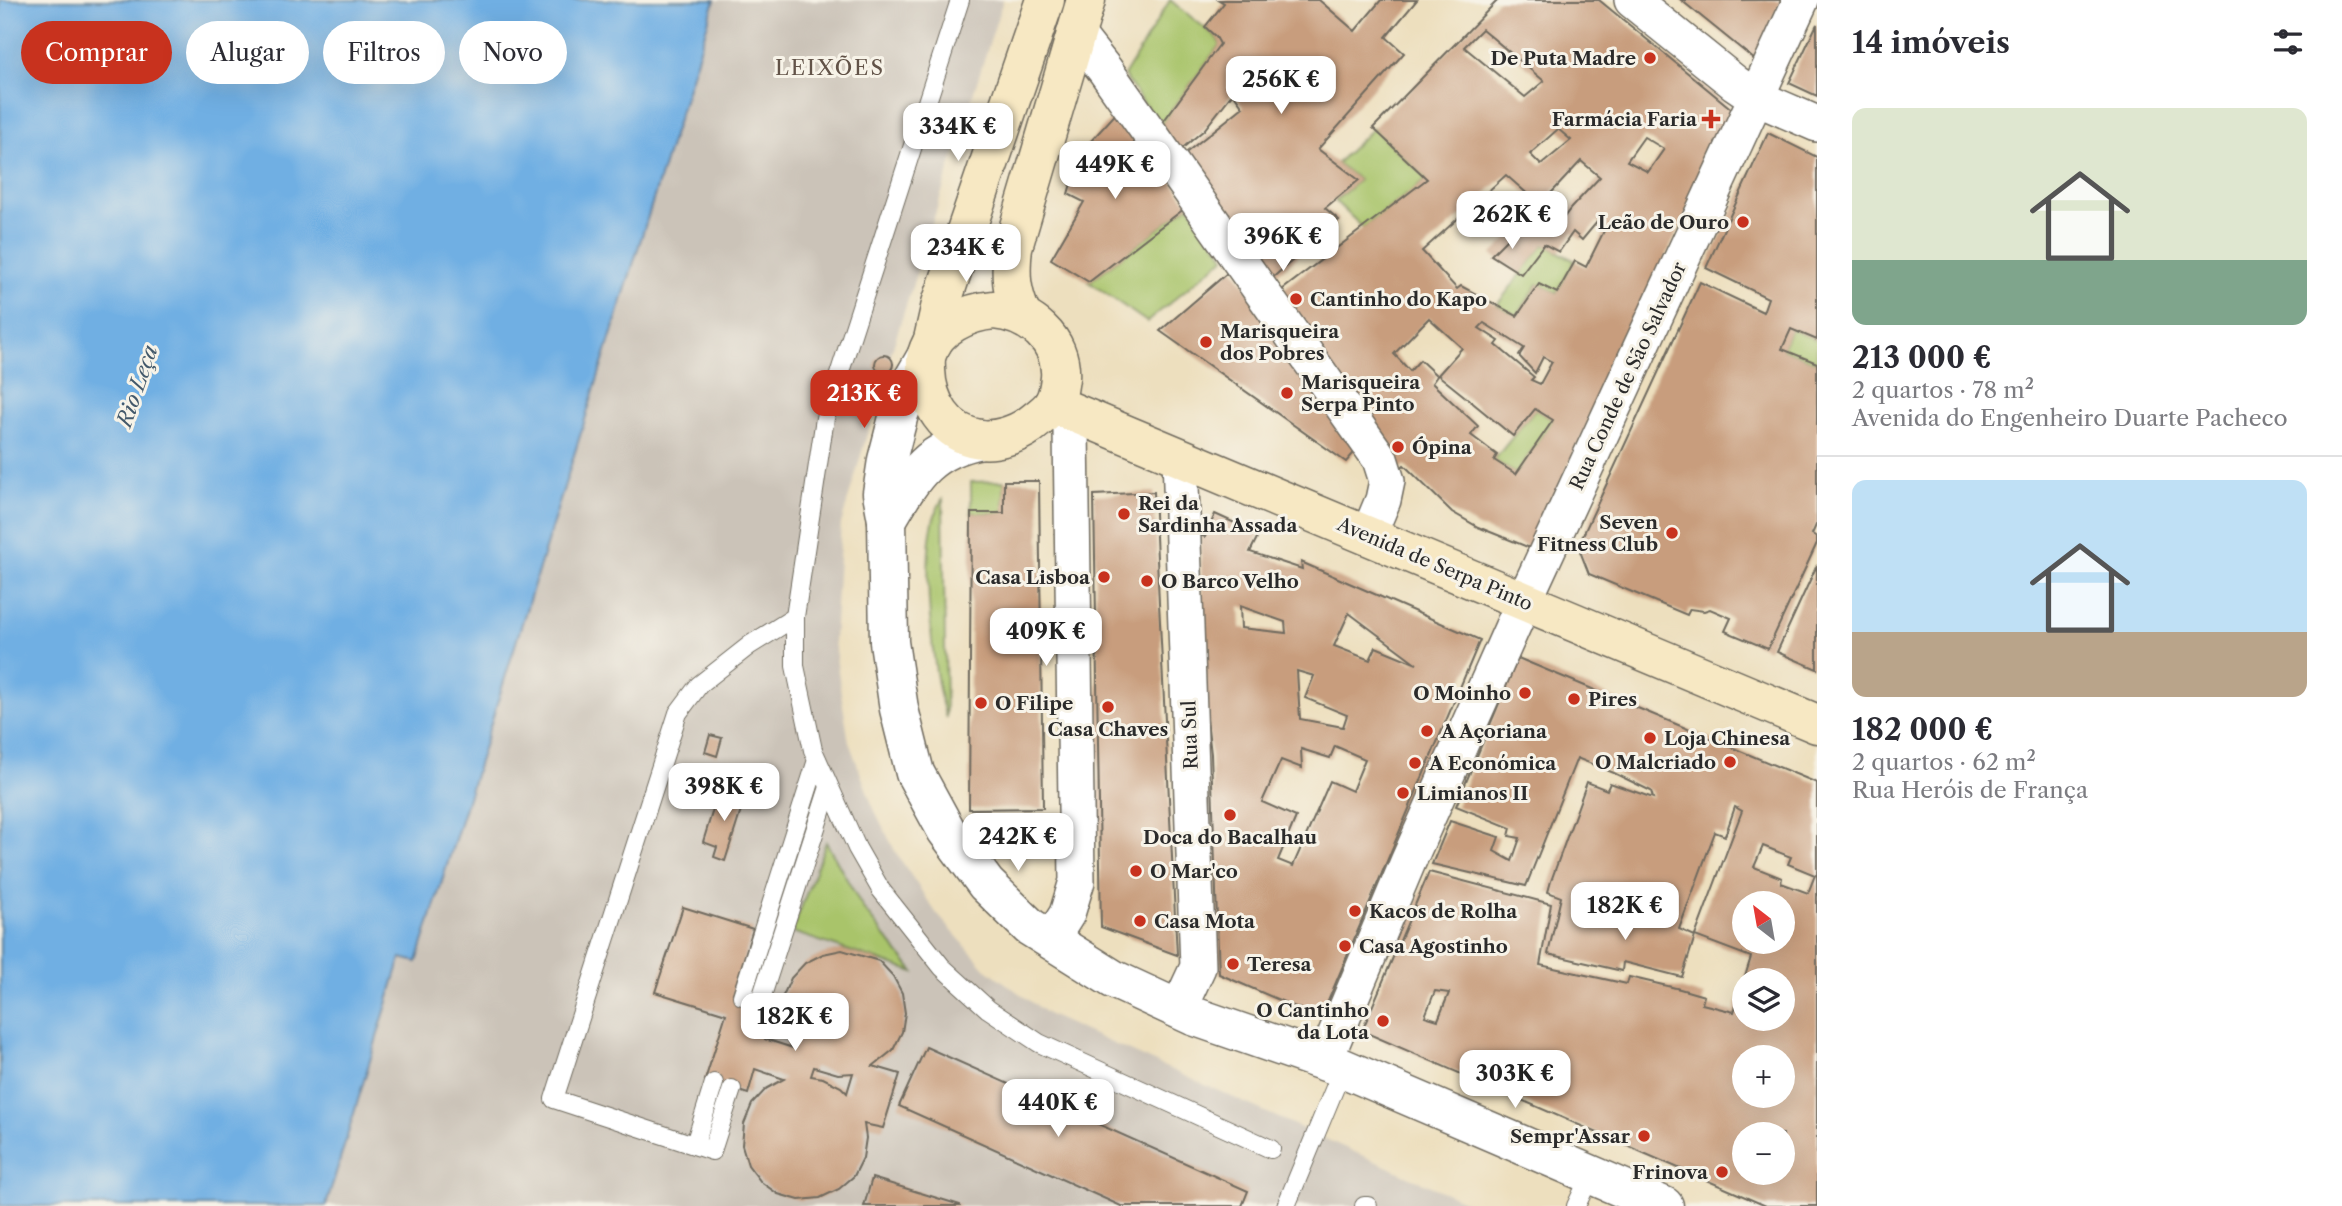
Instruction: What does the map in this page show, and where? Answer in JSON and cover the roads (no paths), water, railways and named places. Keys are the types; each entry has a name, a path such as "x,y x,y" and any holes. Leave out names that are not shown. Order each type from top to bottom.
{"main road":[{"path":"1045,0 941,303 929,350 926,386 936,410 948,425 960,433 981,439 1001,438 1022,431 1064,408 1059,389 1057,353 1048,338 1023,316 1013,296 1011,273 1013,247 1081,16"},
{"path":"929,350 951,325 967,315 980,311 1008,311 1023,316"},
{"name":"Avenida de Serpa Pinto","path":"1064,408 1817,724"}],"street":[{"path":"1632,0 1757,98 1817,124"},
{"name":"Rua Conde de São Salvador","path":"1334,1065 1408,862 1524,601 1801,0"},
{"path":"1081,16 1105,70 1380,459 1387,481 1383,500 1368,536"},
{"path":"929,350 911,383 899,414 887,460 883,493 887,520 889,642 899,709 915,773 946,830 986,884 1030,927 1049,941 1113,979 1178,1010 1334,1065 1583,1191 1664,1206"},
{"path":"1049,941 1068,914 1077,881 1071,429 1064,408"},
{"path":"887,520 918,472 939,452 959,443 981,439"},
{"name":"Rua Sul","path":"1178,1010 1198,967 1180,457"}],"lane":[{"path":"960,0 825,418 795,617 795,666 813,750 857,848 881,890 942,967 988,1009 1039,1043 1271,1149"},
{"path":"695,1144 723,1086 712,1151 554,1099 678,713 699,685 750,645 795,617"},
{"path":"742,996 817,760"},
{"path":"760,1002 829,788"},
{"path":"1286,1206 1334,1065"}],"water":[{"name":"Rio Leça","path":"0,0 715,0 417,962 401,958 326,1206 0,1206"}],"place":[{"name":"De Puta Madre","path":"1650,58"},
{"name":"Farmácia Faria","path":"1711,119"},
{"name":"Leão de Ouro","path":"1743,222"},
{"name":"Cantinho do Kapo","path":"1296,299"},
{"name":"Marisqueira dos Pobres","path":"1206,342"},
{"name":"Marisqueira Serpa Pinto","path":"1287,393"},
{"name":"Ópina","path":"1398,447"},
{"name":"Rei da Sardinha Assada","path":"1124,514"},
{"name":"Seven Fitness Club","path":"1672,533"},
{"name":"Casa Lisboa","path":"1104,577"},
{"name":"O Barco Velho","path":"1147,581"},
{"name":"O Moinho","path":"1525,693"},
{"name":"Pires","path":"1574,699"},
{"name":"O Filipe","path":"981,703"},
{"name":"Casa Chaves","path":"1108,707"},
{"name":"A Açoriana","path":"1427,731"},
{"name":"Loja Chinesa","path":"1650,738"},
{"name":"O Malcriado","path":"1730,762"},
{"name":"A Económica","path":"1415,763"},
{"name":"Limianos II","path":"1403,793"},
{"name":"Doca do Bacalhau","path":"1230,815"},
{"name":"O Mar'co","path":"1136,871"},
{"name":"Kacos de Rolha","path":"1355,911"},
{"name":"Casa Mota","path":"1140,921"},
{"name":"Casa Agostinho","path":"1345,946"},
{"name":"Teresa","path":"1233,964"},
{"name":"O Cantinho da Lota","path":"1383,1021"},
{"name":"Sempr'Assar","path":"1644,1136"},
{"name":"Frinova","path":"1722,1172"}],"district":[{"name":"LEIXÕES","path":"830,67"}]}
